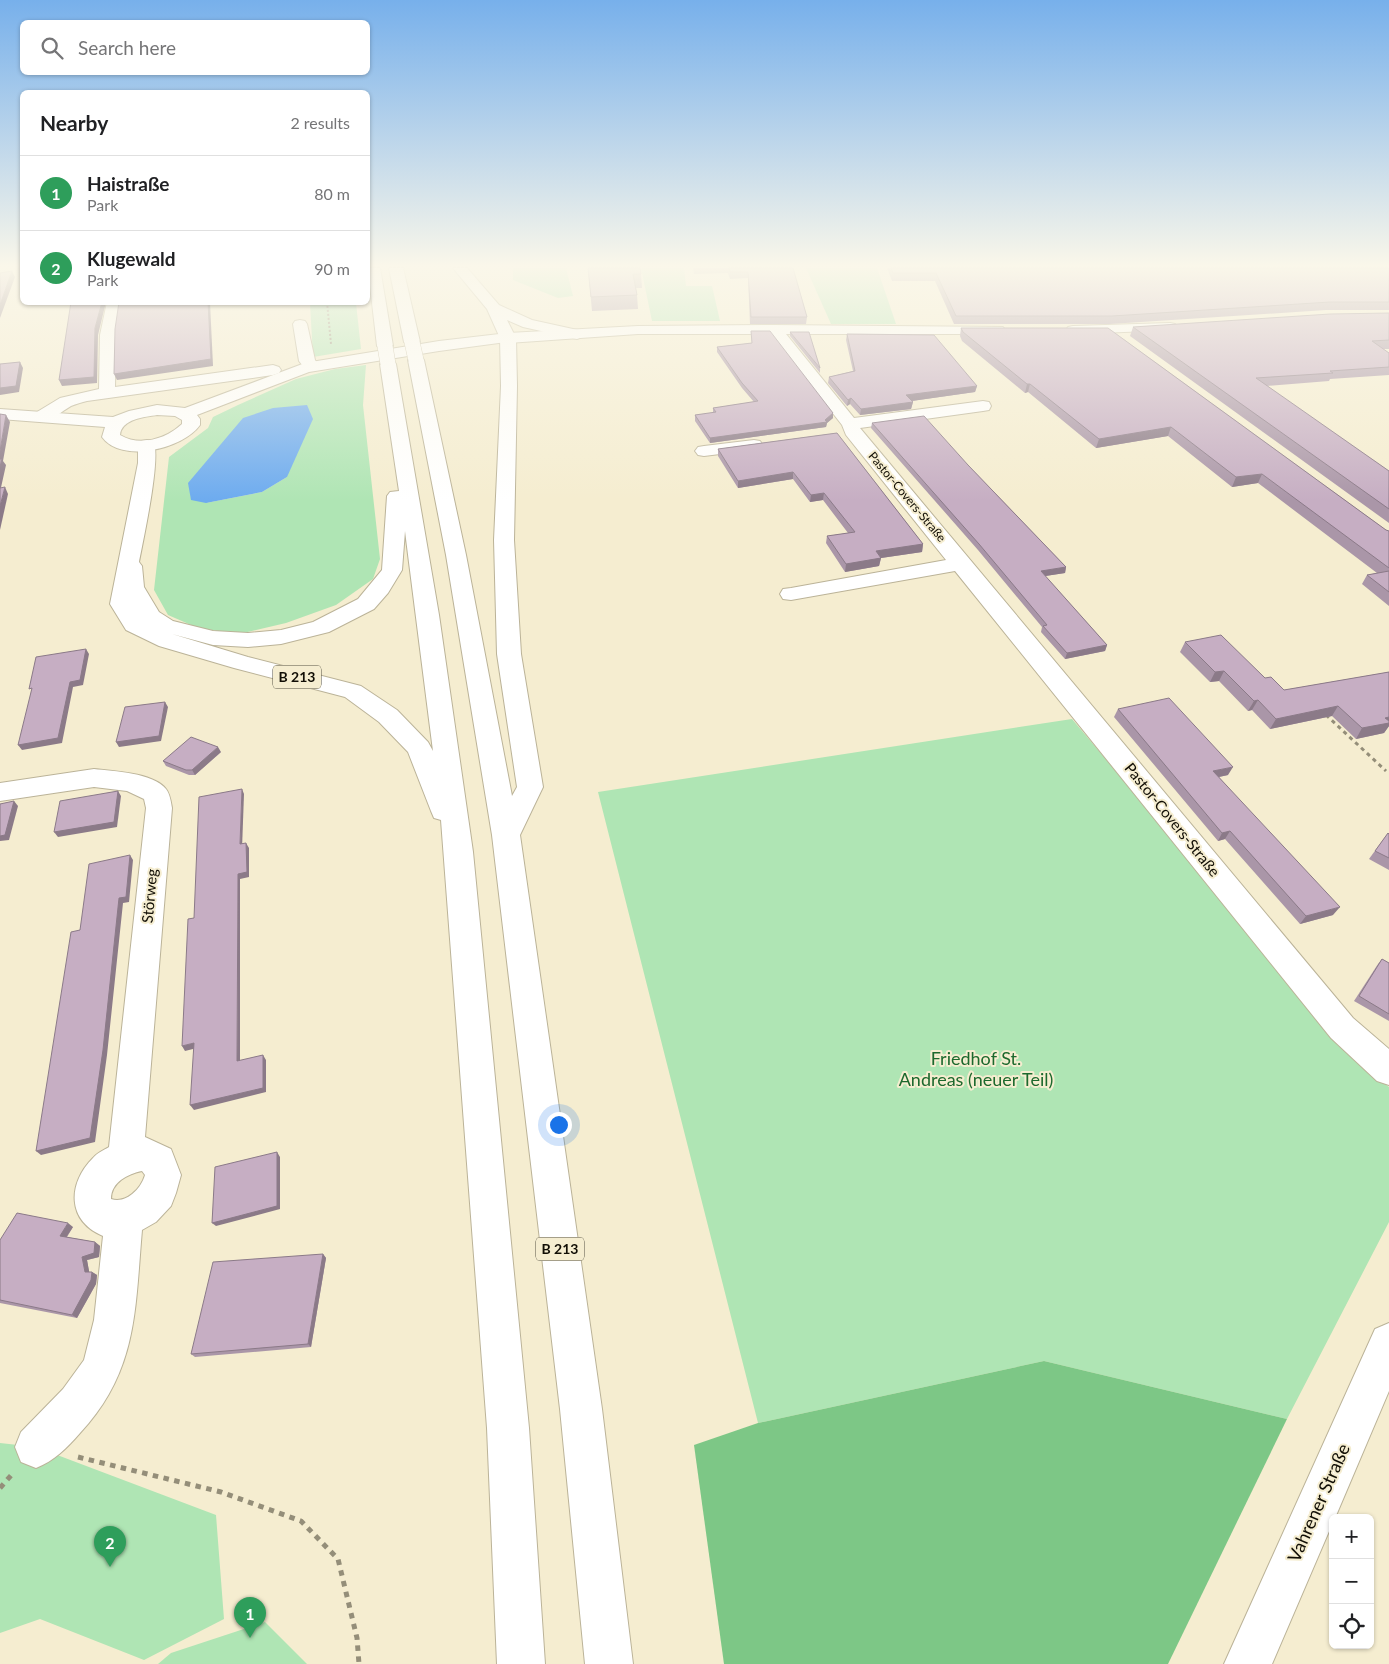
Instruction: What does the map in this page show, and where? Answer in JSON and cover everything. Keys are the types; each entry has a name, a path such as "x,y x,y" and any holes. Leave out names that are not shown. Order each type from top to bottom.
{"main road":[{"path":"107,394 108,346"},
{"path":"304,346 307,361 312,367"},
{"name":"B 213","path":"385,346 428,615 459,852 508,1428 521,1664"},
{"name":"B 213","path":"413,346 456,554 506,835 582,1409 609,1664"},
{"path":"185,414 312,367 333,362 442,346"},
{"path":"506,835 530,787 509,654 504,540 509,386 508,346"},
{"name":"Pastor-Covers-Straße","path":"786,346 845,429 962,563 1342,1028 1389,1070"},
{"path":"43,416 66,402 85,396 272,370"},
{"path":"845,429 983,406"},
{"path":"157,410 169,410 185,414 191,419 191,425 186,431 165,441 147,445 126,444 117,442 112,438 111,432 118,423 132,416 157,410"},
{"path":"0,414 118,423"},
{"path":"704,452 769,443"},
{"path":"130,543 146,463 147,445"},
{"name":"B 213","path":"130,543 133,588 150,616 165,626 213,638 248,640 281,637 321,627 366,604 392,570 398,488 404,465"},
{"name":"B 213","path":"130,543 121,604 134,625 167,641 353,692 388,716 419,748 459,852"},
{"name":"Pastor-Covers-Straße","path":"791,594 962,563"},
{"name":"Störweg","path":"0,792 94,778 132,782 156,794 158,808 126,1157 144,1154 158,1161 163,1175 158,1193 143,1209 124,1219 112,1333 99,1373 76,1407 36,1447"},
{"name":"Vahrener Straße","path":"1248,1664 1389,1343"}],"path":[{"path":"331,346 333,362"},
{"path":"1322,710 1386,771"},
{"path":"36,1447 221,1492 301,1521 338,1559 357,1638 359,1664"}],"green space":[{"path":"312,346 361,346 361,349 313,357"},
{"path":"366,365 363,405 380,559 373,579 336,605 286,623 239,634 198,628 168,615 154,590 169,457 208,428 213,417 296,379 335,369","holes":["287,477 262,492 206,503"]},
{"name":"Friedhof St. Andreas (neuer Teil)","path":"1072,719 1369,1072 1389,1087 1389,1222 1287,1419 1044,1361 758,1423 598,792"},
{"path":"1044,1361 1287,1419 1168,1664 724,1664 694,1445 758,1423"},
{"path":"0,1443 36,1447 216,1515 224,1619 144,1660 40,1619 0,1633"},
{"path":"265,1622 307,1664 158,1664 171,1653"}],"water":[{"path":"307,405 313,419 287,477 262,492 206,503 191,500 188,483 243,418 273,408"}],"building":[{"path":"64,346 95,346 94,377 59,380"},
{"path":"115,346 210,346 211,359 114,374"},
{"path":"781,346 833,413 825,420 827,422 710,438 695,415 716,412 713,408 758,401 742,383 717,347"},
{"path":"801,346 813,346 820,368"},
{"path":"850,346 943,346 977,386 906,395 913,402 861,409 851,398 848,400 829,377 855,371"},
{"path":"980,346 1132,346 1389,531 1389,568 1262,474 1236,477 1171,427 1099,439 1030,384 1027,384"},
{"path":"1159,346 1379,346 1389,353 1389,367 1256,378 1389,471 1389,509"},
{"path":"20,362 16,386 0,388 0,364"},
{"path":"0,414 6,415 0,451"},
{"path":"924,416 968,465 1066,567 1041,571 1107,645 1067,653 1043,626 1047,625 979,544 872,423"},
{"path":"837,433 923,544 876,551 881,558 846,564 827,536 855,532 824,493 811,495 793,472 738,481 718,449"},
{"path":"5,487 0,506 0,488"},
{"path":"1389,571 1389,592 1367,575"},
{"path":"1221,635 1265,678 1271,677 1284,690 1389,672 1389,717 1385,718 1389,723 1362,728 1338,706 1276,719 1258,700 1254,701 1224,671 1215,672 1185,642"},
{"path":"86,649 80,680 70,682 58,738 18,745 32,688 29,689 36,657"},
{"path":"1169,698 1233,767 1213,771 1340,907 1306,916 1230,831 1222,833 1118,709"},
{"path":"165,702 159,736 116,742 125,707"},
{"path":"191,737 218,747 192,770 186,770 163,761"},
{"path":"242,789 240,844 246,843 247,872 238,874 237,1061 263,1055 263,1088 190,1105 194,1043 182,1046 188,919 194,918 199,797"},
{"path":"118,791 114,822 54,832 60,801"},
{"path":"14,801 5,835 0,836 0,804"},
{"path":"1389,834 1389,858 1375,851"},
{"path":"130,855 126,897 119,898 103,1050 90,1138 36,1151 71,932 80,930 89,864"},
{"path":"1382,959 1389,963 1389,1014 1359,996"},
{"path":"277,1152 277,1206 212,1223 215,1167"},
{"path":"17,1213 68,1223 60,1236 95,1242 94,1253 82,1257 85,1272 92,1272 91,1280 72,1315 0,1300 0,1240"},
{"path":"323,1254 308,1344 191,1354 213,1262"}],"place":[{"name":"Klugewald","path":"110,1567"},
{"name":"Haistraße","path":"250,1638"}]}
